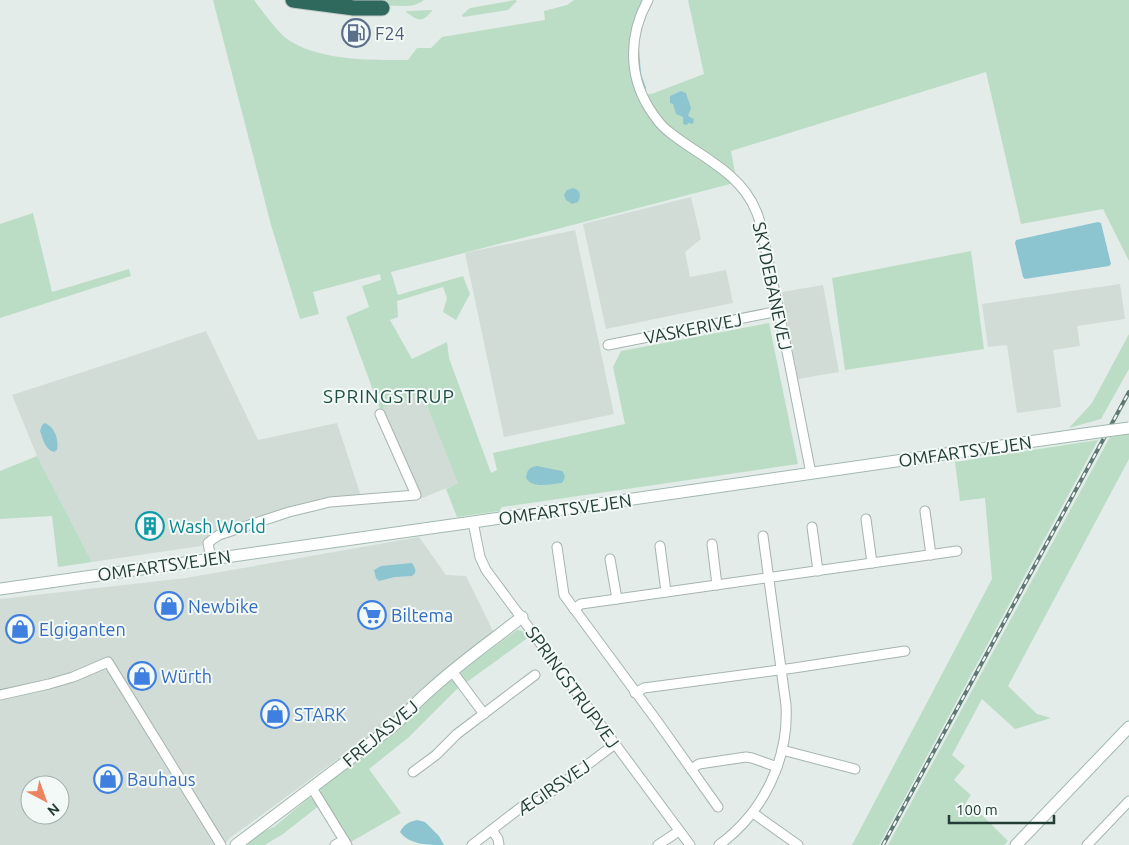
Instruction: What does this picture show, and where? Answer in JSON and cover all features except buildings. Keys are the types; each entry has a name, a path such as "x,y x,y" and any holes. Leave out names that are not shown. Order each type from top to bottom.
{"highway":[{"path":"292,0 354,8 382,8"}],"main road":[{"name":"OMFARTSVEJEN","path":"0,589 1129,428"},
{"name":"FREJASVEJ","path":"236,845 400,721 426,693 522,617"},
{"path":"1016,845 1129,727"}],"street":[{"name":"SKYDEBANEVEJ","path":"648,0 635,31 633,58 635,74 645,102 660,124 720,168 739,185 756,211 779,311 811,473"},
{"name":"VASKERIVEJ","path":"608,345 779,311"},
{"path":"211,559 208,543 213,538 289,512 338,500 416,495 380,414"},
{"path":"925,511 931,555"},
{"path":"866,519 872,563"},
{"name":"SPRINGSTRUPVEJ","path":"474,522 478,550 484,565 494,581 690,845"},
{"path":"812,527 818,571"},
{"path":"719,845 742,826 769,788 782,750 786,728 781,669 762,536"},
{"path":"712,544 717,585"},
{"path":"660,546 666,592"},
{"path":"557,547 564,595 718,807"},
{"path":"574,609 581,604 957,551"},
{"path":"610,559 617,599"},
{"path":"635,693 644,688 905,651"},
{"path":"0,695 73,677 108,662 221,845"},
{"path":"452,671 484,714"},
{"path":"413,772 436,755 457,734 535,675"},
{"name":"ÆGIRSVEJ","path":"472,845 524,805 539,800 615,744"},
{"path":"782,750 855,769"},
{"path":"691,769 699,764 746,757 777,767"},
{"path":"312,788 345,842 335,845"},
{"path":"1087,845 1129,801"},
{"path":"753,813 798,845"},
{"path":"492,830 498,839 499,845"},
{"path":"658,845 679,831"}],"shaded area":[{"path":"691,197 701,239 685,252 690,277 726,270 733,303 606,329 583,224"},
{"path":"575,230 614,414 504,437 465,253"},
{"path":"1120,284 1125,319 1077,326 1080,346 1053,350 1061,407 1017,413 1007,345 988,347 982,304"},
{"path":"823,285 839,372 798,379 782,292"},
{"path":"206,331 258,440 337,423 361,496 244,524 201,546 92,562 37,456 12,395"},
{"path":"422,393 459,483 420,499 380,409"},
{"path":"419,537 446,575 466,576 494,633 402,712 230,838 224,845 0,845 0,599 186,578"}],"green space":[{"path":"213,0 254,0 274,26 287,39 314,52 345,58 408,60 417,48 431,48 442,37 545,20 544,11 567,5 574,0 646,0 631,49 649,114 734,183 391,272 398,295 463,276 470,294 456,320 443,312 447,298 443,287 397,301 398,317 390,320 412,359 447,342 449,358 491,473 497,470 493,453 625,424 613,367 621,351 769,323 798,464 502,507 499,511 457,517 446,489 458,483 422,393 380,409 346,317 369,307 362,286 381,280 380,274 313,292 319,314 300,319 271,225"},
{"path":"308,0 424,0 409,6 382,6"},
{"path":"688,0 1129,0 1129,261 1103,209 1021,224 986,72 731,151 735,173 721,165 661,122 645,95 704,74"},
{"path":"517,1 508,10 463,17 462,15 470,8"},
{"path":"432,10 423,19 417,19 406,12 407,11"},
{"path":"33,213 52,292 129,269 131,276 0,318 0,224"},
{"path":"971,251 984,349 845,370 832,278"},
{"path":"1129,334 1129,369 1101,419 1069,428 1092,403"},
{"path":"1129,434 1129,459 1008,686 1037,714 1051,718 1015,729 982,699 952,755 965,766 954,780 971,795 965,804 978,811 1008,841 1004,845 888,845 1110,437"},
{"path":"1098,440 879,845 852,845 992,579 985,498 960,501 955,462"},
{"path":"37,456 92,562 58,567 52,516 0,519 0,471"},
{"path":"517,630 526,632 529,637 467,682 461,671"},
{"path":"453,680 458,688 409,737 369,769 401,813 349,843 320,792 321,788 383,741 407,721 439,689"},
{"path":"309,798 315,798 320,805 283,834 265,845 242,845 255,835 274,827"}],"water":[{"path":"681,91 686,93 691,108 688,116 694,119 693,124 683,124 683,117 676,114 673,104 670,103 670,96"},
{"path":"573,188 578,190 580,195 578,202 572,204 566,200 564,195 567,190"},
{"path":"1098,222 1101,223 1111,264 1109,266 1025,279 1023,277 1015,243 1016,240"},
{"path":"45,423 54,431 57,438 57,450 54,452 46,447 43,441 40,431"},
{"path":"537,466 562,471 565,477 562,483 533,484 526,478 530,468"},
{"path":"412,563 415,571 412,576 395,577 379,581 376,578 374,570 381,566"},
{"path":"417,820 425,822 439,836 444,845 414,842 400,832 403,827"}],"waterway":[{"path":"638,49 640,74 645,88"}],"railway":[{"path":"883,845 1129,392"}],"place":[{"name":"F24","path":"356,33"},
{"name":"Wash World","path":"150,526"},
{"name":"Newbike","path":"169,606"},
{"name":"Biltema","path":"372,615"},
{"name":"Elgiganten","path":"20,629"},
{"name":"Würth","path":"142,676"},
{"name":"STARK","path":"275,714"},
{"name":"Bauhaus","path":"108,779"}],"district":[{"name":"SPRINGSTRUP","path":"389,396"}]}
